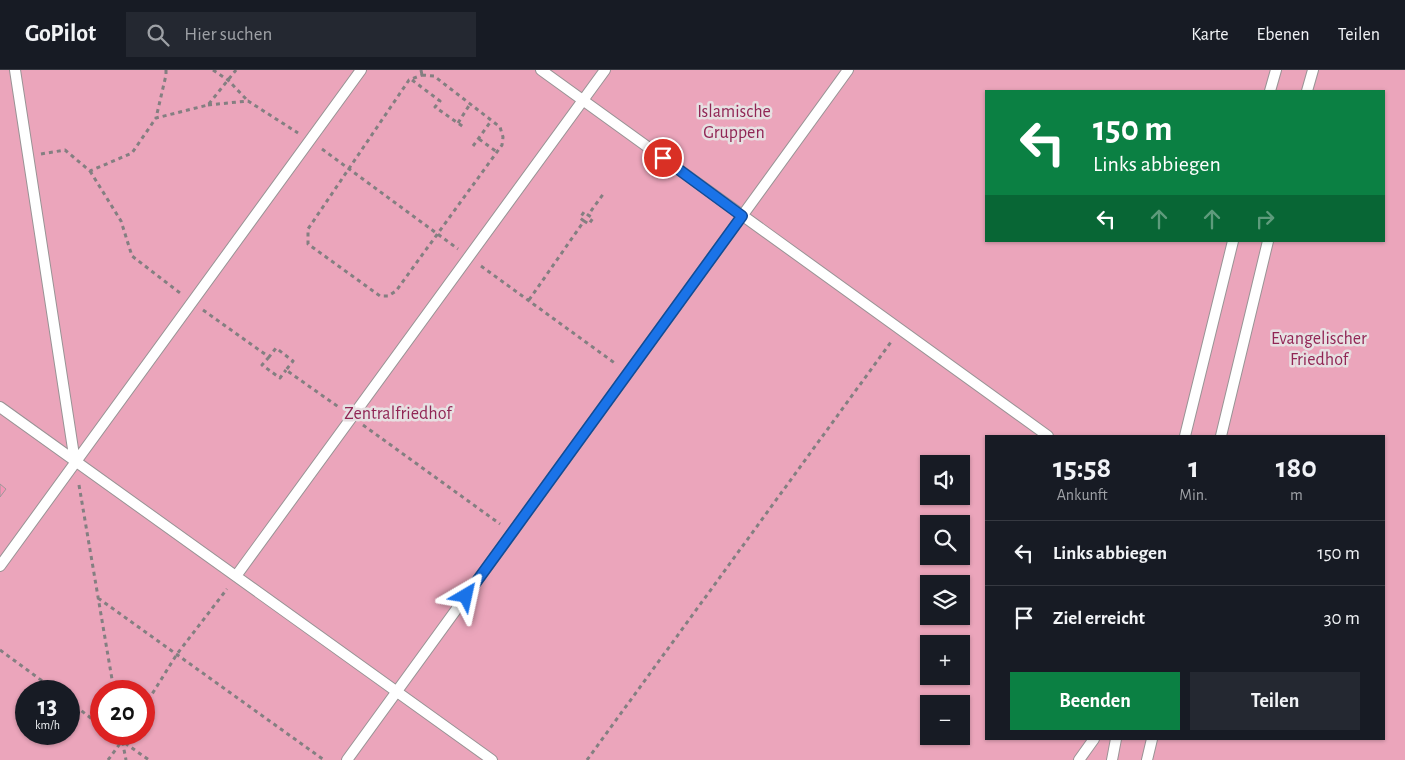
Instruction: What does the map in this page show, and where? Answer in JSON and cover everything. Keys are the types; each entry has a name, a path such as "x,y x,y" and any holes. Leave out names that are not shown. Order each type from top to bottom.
{"lane":[{"path":"15,70 75,462"},
{"path":"0,566 361,70"},
{"path":"541,70 1047,435"},
{"path":"236,576 605,70"},
{"path":"347,760 848,70"},
{"path":"1270,90 1276,70"},
{"path":"1307,90 1313,70"},
{"path":"1185,435 1233,242"},
{"path":"1221,435 1268,242"},
{"path":"0,407 492,760"},
{"path":"1079,760 1093,740"},
{"path":"1112,760 1116,740"},
{"path":"1147,760 1152,740"}],"path":[{"path":"90,171 132,153 156,118 166,70"},
{"path":"213,70 228,80 248,101 310,140"},
{"path":"208,105 236,70"},
{"path":"420,70 422,75"},
{"path":"422,75 434,76 500,127 503,137 502,146 396,291 388,296 380,296 308,244 308,229 409,80 412,79 422,75"},
{"path":"412,79 440,101 436,108 465,128"},
{"path":"156,118 208,105 248,101"},
{"path":"458,123 470,104"},
{"path":"474,146 491,121"},
{"path":"479,139 497,152"},
{"path":"28,156 65,150 90,171 121,222 132,256 192,302"},
{"path":"529,300 584,221 588,224 593,218 588,215 604,193"},
{"path":"587,760 901,330"},
{"path":"269,357 262,365 280,378 286,370"},
{"path":"75,462 112,680"},
{"path":"155,689 177,654 236,576"},
{"path":"98,598 324,760"},
{"path":"0,650 41,680"},
{"path":"80,710 90,717"},
{"path":"108,760 120,745"},
{"path":"123,745 126,760"},
{"path":"126,745 149,760"}],"green space":[{"name":"Zentralfriedhof","path":"0,70 1405,70 1405,760 0,760"}],"building":[{"path":"0,484 6,489 0,497"}],"route":[{"path":"466,596 742,216 663,158"}],"park label":[{"name":"Islamische Gruppen","path":"734,122"},
{"name":"Evangelischer Friedhof","path":"1319,349"}]}
